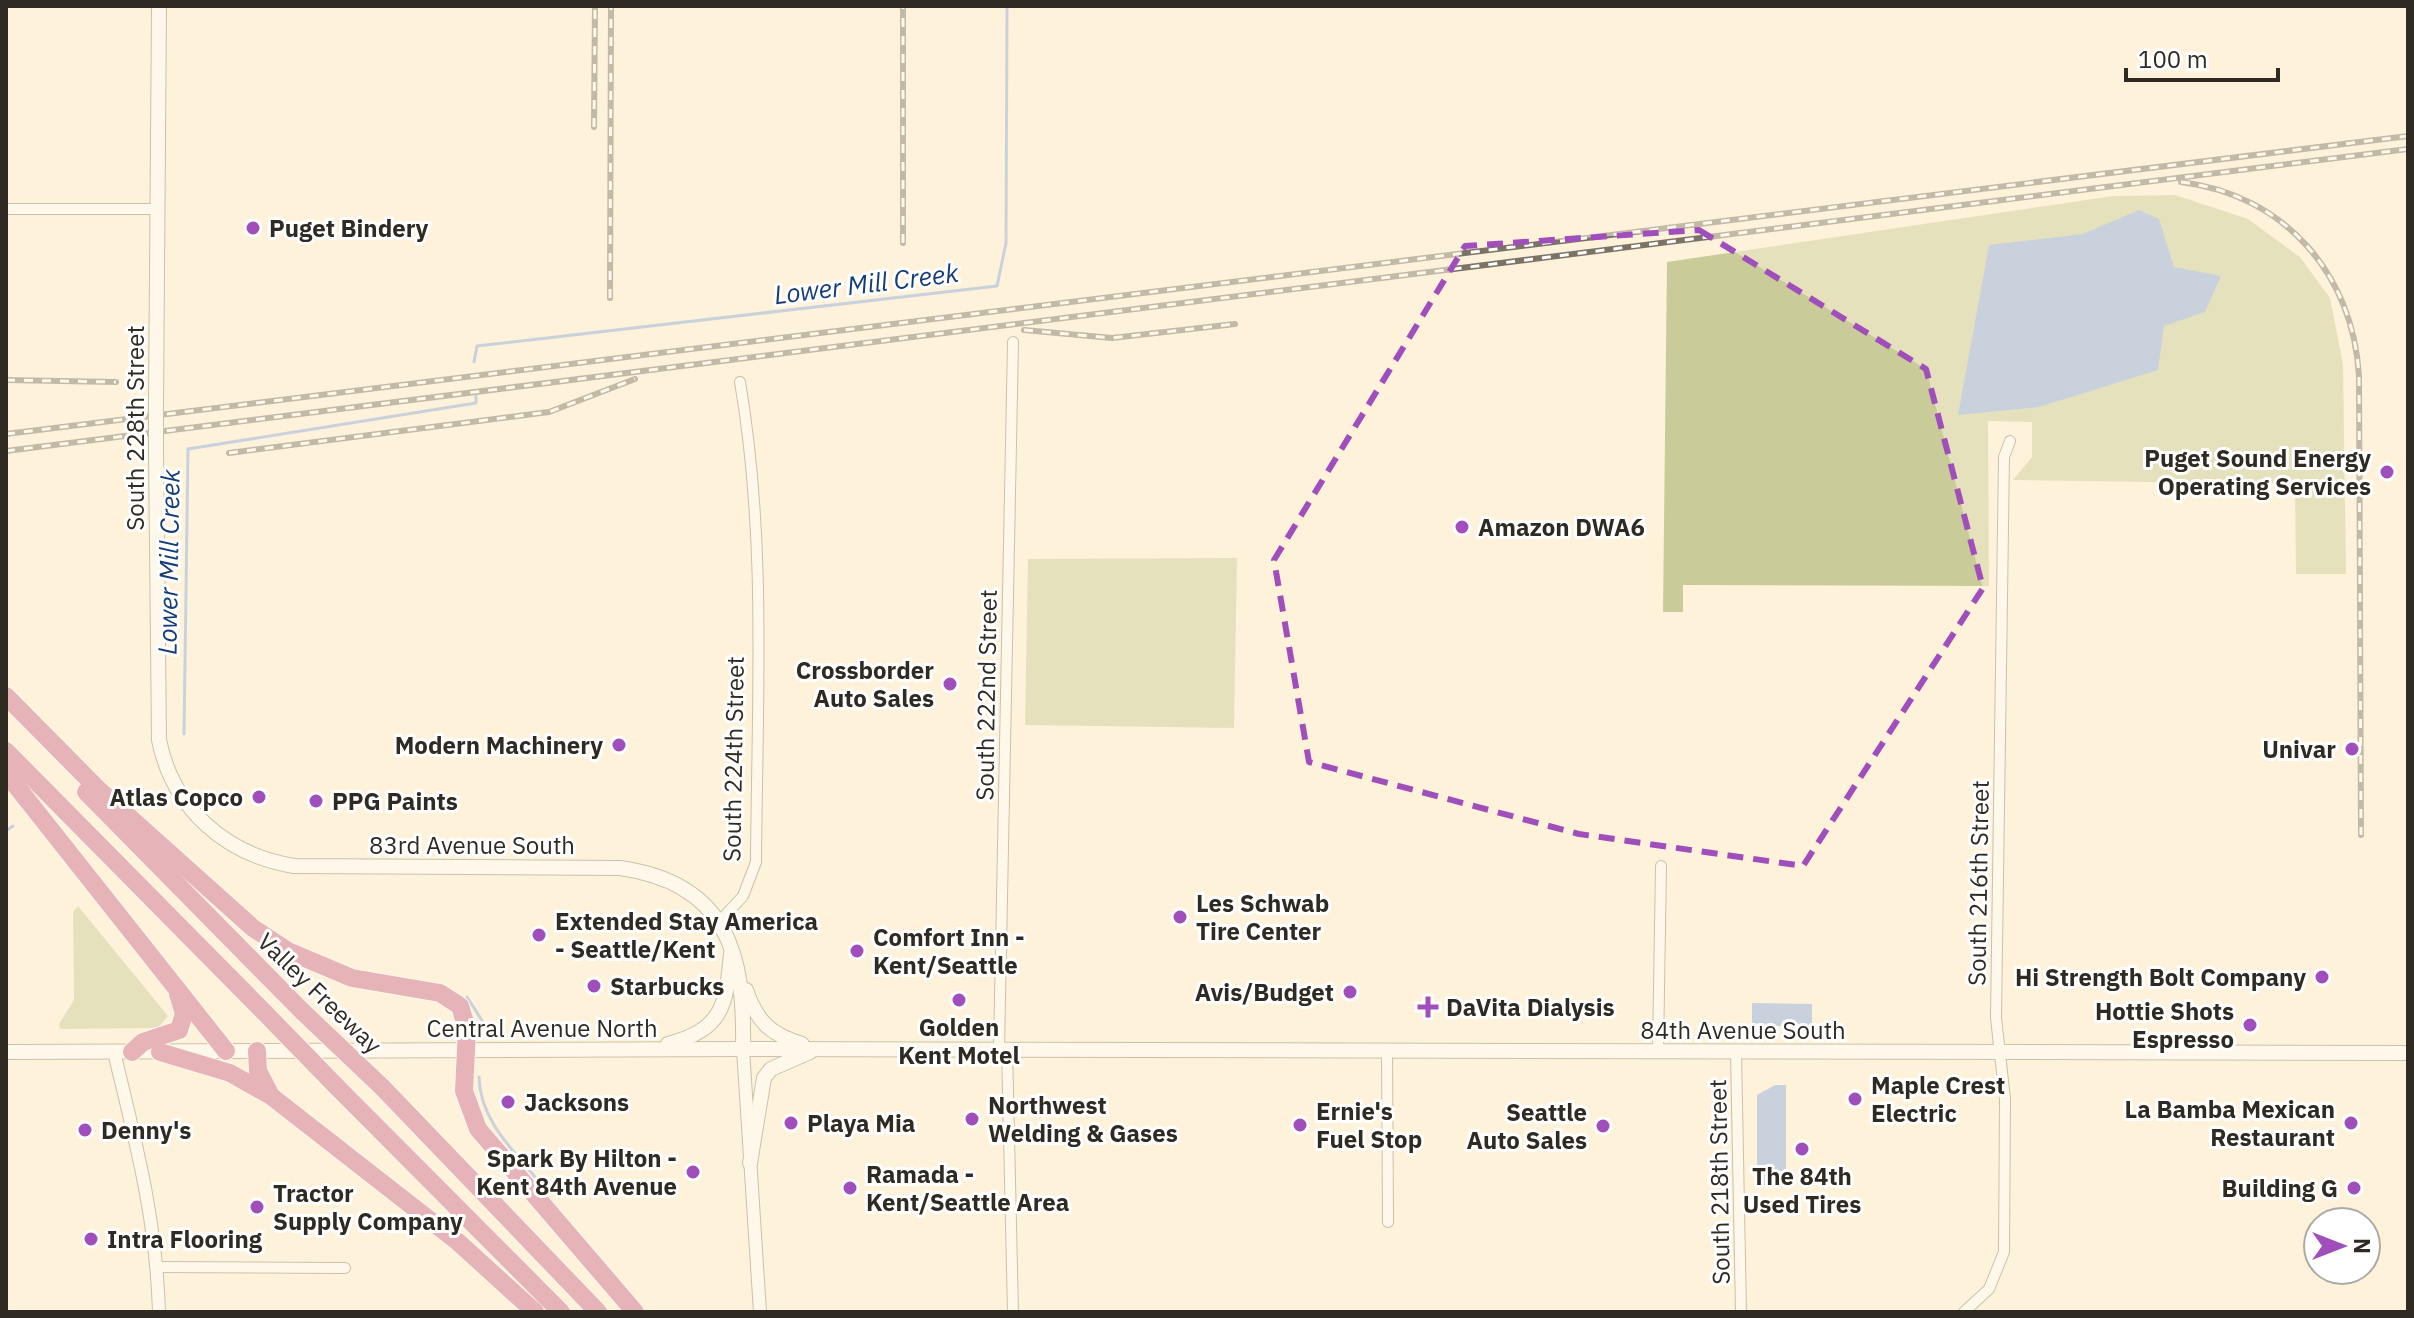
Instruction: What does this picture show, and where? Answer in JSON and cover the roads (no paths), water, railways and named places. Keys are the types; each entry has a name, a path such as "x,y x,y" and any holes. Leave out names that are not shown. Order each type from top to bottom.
{"highway":[{"path":"6,696 99,790 253,928 288,951 352,978 453,999 464,1013 464,1091 478,1129 635,1312"},
{"name":"Valley Freeway","path":"6,711 303,1012 382,1087 598,1312"},
{"path":"6,751 561,1312"},
{"path":"6,773 226,1051"},
{"path":"123,1052 143,1042 175,1033 180,1028 184,1014 174,983"},
{"path":"257,1051 258,1071 271,1096"},
{"path":"160,1052 230,1073 271,1096 458,1242 535,1312"}],"main road":[{"name":"South 228th Street","path":"159,6 156,405 159,740 166,767 181,795 214,834"},
{"name":"83rd Avenue South","path":"214,834 258,857 310,867 633,870 684,888 720,921"},
{"path":"720,921 733,944 758,1017 772,1034 818,1049"},
{"path":"648,1049 685,1040 713,1023 727,995 733,944"},
{"path":"740,970 743,1049"},
{"name":"84th Avenue South","path":"743,1049 2408,1053"},
{"name":"Central Avenue North","path":"6,1052 743,1049"},
{"path":"750,1163 764,1078 771,1069 818,1049"}],"street":[{"path":"6,209 157,209"},
{"name":"South 222nd Street","path":"1013,342 1003,1049 1013,1312"},
{"name":"South 224th Street","path":"720,921 743,896 756,862 757,609 752,483 740,382"},
{"name":"South 216th Street","path":"1964,1312 1989,1289 2004,1252 2005,1099 1996,1018 2004,468 2005,449 2010,441"},
{"path":"1658,1051 1661,866"},
{"path":"743,1049 760,1312"},
{"path":"1387,1051 1388,1222"},
{"name":"South 218th Street","path":"1736,1051 1741,1312"},
{"path":"123,1052 147,1186 158,1267 159,1312"},
{"path":"158,1267 345,1268"}],"water":[{"path":"2139,210 2159,219 2174,267 2221,276 2205,312 2164,326 2158,370 2039,407 1958,415 1989,245 2083,234"},
{"path":"1752,1003 1812,1004 1812,1026 1752,1026"},
{"path":"1775,1085 1786,1085 1786,1185 1757,1185 1757,1095"}],"waterway":[{"name":"Lower Mill Creek","path":"474,362 477,346 997,286 1006,243 1007,6"},
{"name":"Lower Mill Creek","path":"184,734 188,449 476,403 476,396"},
{"name":"Lower Mill Creek","path":"6,831 13,826"},
{"path":"467,997 483,1022"},
{"path":"479,1077 490,1118 506,1143 535,1177"}],"railway":[{"path":"594,127 595,6"},
{"path":"610,298 611,6"},
{"path":"903,6 903,243"},
{"path":"6,434 2408,136"},
{"path":"6,451 2408,149"},
{"path":"2181,182 2218,190 2252,203 2281,222 2307,246 2327,273 2343,304 2354,339 2359,376 2361,835"},
{"path":"1024,330 1112,338 1235,324"},
{"path":"229,453 549,412 635,379"},
{"path":"6,380 116,382"}],"place":[{"name":"Puget Bindery","path":"253,228"},
{"name":"Puget Sound Energy Operating Services","path":"2387,472"},
{"name":"Amazon DWA6","path":"1462,527"},
{"name":"Crossborder Auto Sales","path":"950,684"},
{"name":"Modern Machinery","path":"619,745"},
{"name":"Univar","path":"2352,749"},
{"name":"Atlas Copco","path":"259,797"},
{"name":"PPG Paints","path":"316,801"},
{"name":"Les Schwab Tire Center","path":"1180,917"},
{"name":"Extended Stay America - Seattle/Kent","path":"539,935"},
{"name":"Comfort Inn - Kent/Seattle","path":"857,951"},
{"name":"Hi Strength Bolt Company","path":"2322,977"},
{"name":"Starbucks","path":"594,986"},
{"name":"Avis/Budget","path":"1350,992"},
{"name":"Golden Kent Motel","path":"959,1000"},
{"name":"DaVita Dialysis","path":"1428,1007"},
{"name":"Hottie Shots Espresso","path":"2250,1025"},
{"name":"Maple Crest Electric","path":"1855,1099"},
{"name":"Jacksons","path":"508,1102"},
{"name":"Northwest Welding & Gases","path":"972,1119"},
{"name":"Playa Mia","path":"791,1123"},
{"name":"La Bamba Mexican Restaurant","path":"2351,1123"},
{"name":"Ernie's Fuel Stop","path":"1300,1125"},
{"name":"Seattle Auto Sales","path":"1603,1126"},
{"name":"Denny's","path":"85,1130"},
{"name":"The 84th Used Tires","path":"1802,1149"},
{"name":"Spark By Hilton - Kent 84th Avenue","path":"693,1172"},
{"name":"Ramada - Kent/Seattle Area","path":"850,1188"},
{"name":"Building G","path":"2354,1188"},
{"name":"Tractor Supply Company","path":"257,1207"},
{"name":"Intra Flooring","path":"91,1239"}]}
